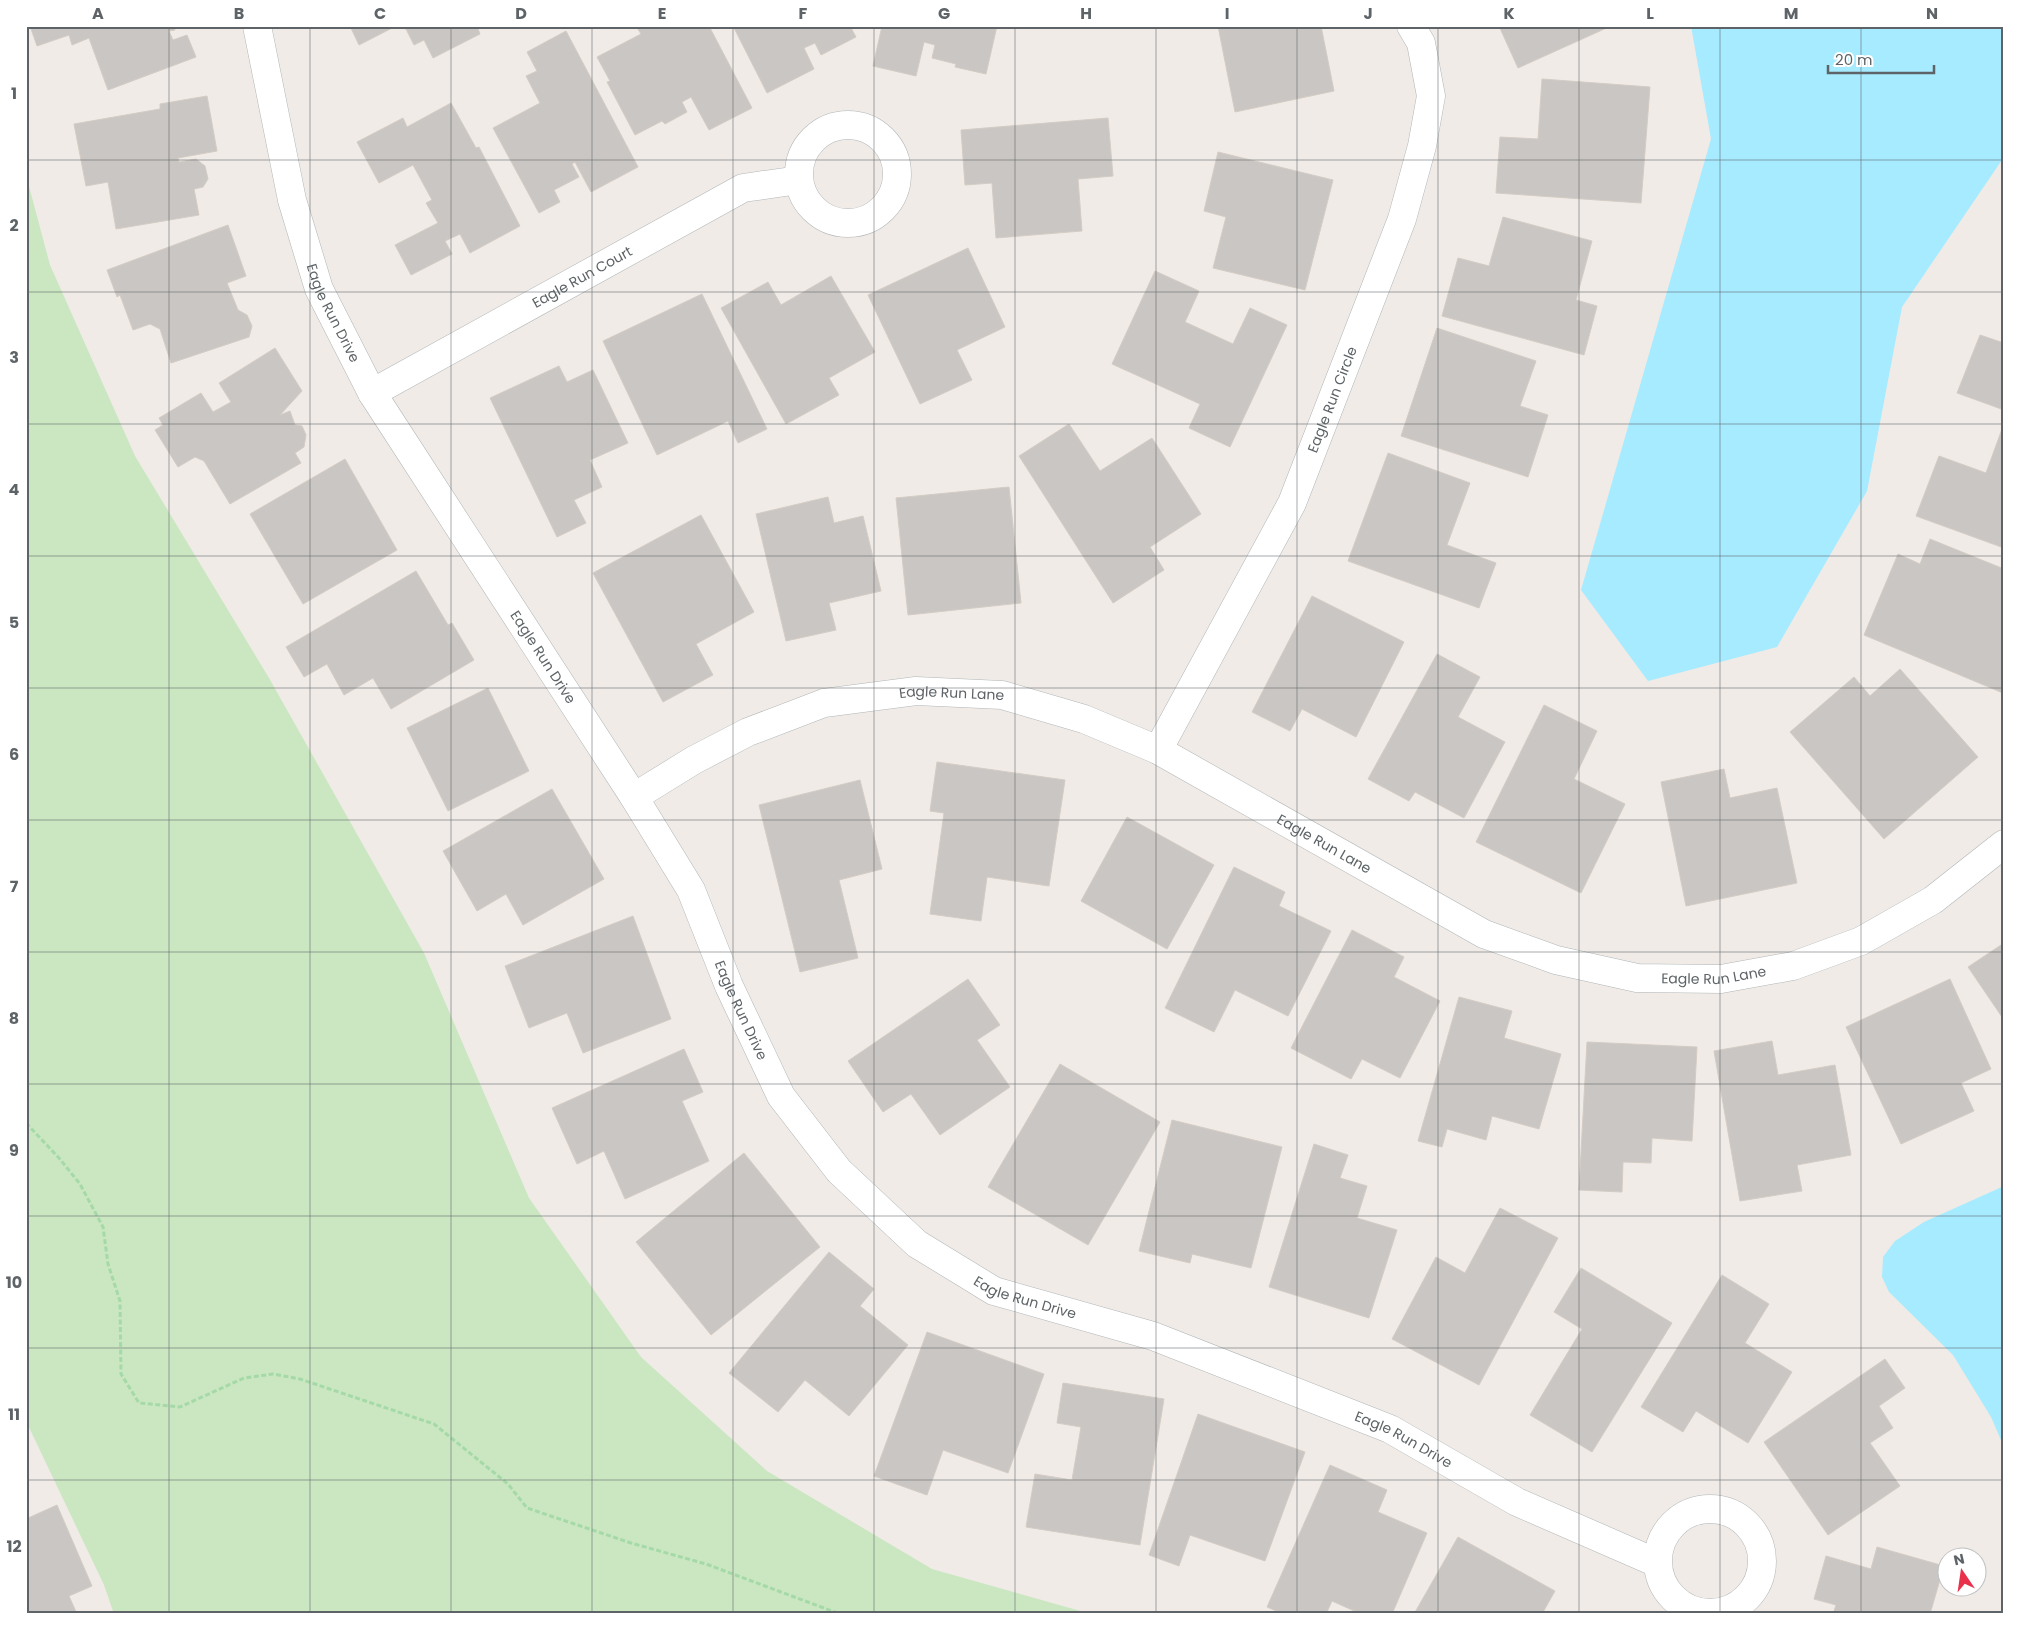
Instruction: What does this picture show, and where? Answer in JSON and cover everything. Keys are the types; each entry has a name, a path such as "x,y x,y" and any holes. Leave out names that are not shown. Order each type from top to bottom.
{"street":[{"name":"Eagle Run Drive","path":"257,26 292,200 319,289 372,393 634,797 691,890 729,986 781,1096 839,1171 917,1244 994,1292 1153,1336 1390,1429 1517,1502 1657,1564"},
{"name":"Eagle Run Circle","path":"1158,750 1292,503 1402,218 1422,146 1431,96 1421,43 1411,26"},
{"name":"Eagle Run Court","path":"372,393 743,188 798,180"},
{"name":"Eagle Run Lane","path":"634,797 694,760 748,732 824,703 916,691 1002,696 1084,720 1158,750 1484,934 1556,960 1637,978 1721,979 1793,966 1861,941 1933,900 2004,844"}],"path":[{"path":"26,1123 59,1158 80,1184 103,1227 108,1264 120,1301 121,1374 139,1403 180,1407 244,1378 273,1374 300,1379 434,1424 508,1484 526,1508 631,1543 706,1564 840,1614"}],"green space":[{"path":"26,175 50,265 135,456 269,678 424,953 529,1198 641,1357 767,1471 932,1569 1091,1614 114,1614 104,1585 26,1421"}],"water":[{"path":"1691,26 2004,26 2004,157 1902,307 1867,491 1777,647 1648,681 1581,590 1711,139"},
{"path":"2004,1186 2004,1447 1991,1417 1953,1355 1889,1292 1882,1277 1883,1257 1895,1241 1924,1222"}],"building":[{"path":"30,26 174,26 175,30 169,31 173,40 187,35 196,57 108,90 89,38 72,45 69,35 37,46"},
{"path":"350,26 396,26 359,45"},
{"path":"397,26 477,26 480,34 433,58 424,40 414,45 406,29"},
{"path":"636,26 709,26 752,108 709,130 691,97 682,102 687,112 665,124 662,121 635,135 607,82 610,81 597,57 641,34"},
{"path":"733,26 850,26 856,37 821,55 815,43 804,48 814,69 767,93"},
{"path":"882,26 997,26 986,74 955,67 956,64 932,58 935,45 924,42 916,76 873,66"},
{"path":"1218,26 1321,26 1334,91 1235,112"},
{"path":"1499,26 1611,26 1518,68"},
{"path":"566,31 638,167 591,192 575,162 572,164 579,177 554,190 560,202 539,213 493,128 540,103 526,76 537,71 527,52"},
{"path":"1542,79 1650,87 1641,203 1496,193 1500,137 1538,139"},
{"path":"207,96 217,151 178,158 179,162 196,159 205,166 208,179 203,187 194,189 199,215 116,229 108,182 86,186 74,124 160,109 160,104"},
{"path":"451,103 476,148 479,147 520,226 470,253 460,234 445,241 452,254 411,275 395,245 438,223 426,203 432,200 413,165 379,183 357,142 403,118 407,127"},
{"path":"1108,118 1113,176 1078,179 1082,231 996,238 992,183 965,185 961,130"},
{"path":"1218,152 1333,180 1305,290 1213,268 1226,217 1204,211"},
{"path":"1503,217 1592,241 1576,300 1597,306 1584,355 1442,316 1458,258 1489,266"},
{"path":"228,225 246,276 227,283 238,310 247,315 252,326 249,337 171,363 160,329 150,324 133,330 120,295 117,297 107,270"},
{"path":"968,248 1005,327 957,350 972,380 920,404 868,295"},
{"path":"1155,271 1199,291 1185,322 1233,344 1250,308 1287,325 1230,447 1189,428 1200,404 1112,364"},
{"path":"831,276 875,352 829,378 839,395 786,424 721,308 768,282 781,305"},
{"path":"702,294 767,429 738,443 728,421 657,455 603,341"},
{"path":"1437,328 1536,361 1520,406 1548,415 1528,477 1401,436"},
{"path":"1980,335 2004,343 2004,410 1957,393"},
{"path":"275,348 302,391 280,415 290,411 295,425 302,426 306,435 304,447 295,453 301,463 230,504 204,461 195,457 178,467 155,430 163,425 159,418 201,393 213,412 231,402 219,383"},
{"path":"559,366 567,382 593,370 628,443 590,460 602,487 574,500 586,523 557,537 490,398"},
{"path":"1069,424 1100,471 1152,438 1201,514 1150,547 1164,570 1113,603 1019,456"},
{"path":"2002,429 2004,430 2004,548 1916,516 1939,456 1986,473"},
{"path":"1388,453 1470,483 1447,545 1496,563 1479,608 1348,561"},
{"path":"345,459 397,550 303,604 250,514"},
{"path":"1009,487 1021,603 908,615 896,498"},
{"path":"828,497 834,523 863,516 881,591 829,603 836,630 786,641 756,514"},
{"path":"701,515 754,612 696,644 713,675 663,702 593,573"},
{"path":"1930,539 2004,569 2003,693 1864,635 1898,554 1920,564"},
{"path":"416,571 448,625 452,623 474,660 391,709 373,678 344,695 327,664 304,677 286,647"},
{"path":"1312,596 1404,642 1356,737 1302,709 1290,731 1252,712"},
{"path":"1437,654 1480,677 1458,717 1505,742 1464,818 1415,792 1409,801 1368,779"},
{"path":"1900,669 1978,757 1884,839 1790,732 1854,677 1870,696"},
{"path":"488,688 529,771 448,811 407,728"},
{"path":"1544,705 1597,731 1574,779 1625,804 1581,893 1476,842"},
{"path":"937,762 1065,780 1049,886 987,877 981,921 930,914 944,813 930,811"},
{"path":"1724,769 1730,798 1777,788 1797,883 1686,906 1661,782"},
{"path":"860,780 882,869 839,880 858,958 800,972 759,805"},
{"path":"552,789 604,879 523,925 506,894 477,911 443,851"},
{"path":"1127,817 1214,865 1167,949 1081,901"},
{"path":"1234,867 1285,892 1279,906 1331,931 1288,1016 1235,990 1214,1032 1165,1008"},
{"path":"633,916 671,1019 583,1053 567,1013 529,1028 505,966"},
{"path":"1352,930 1404,957 1394,977 1440,1001 1400,1078 1362,1059 1351,1079 1291,1048"},
{"path":"2004,943 2004,1020 1968,967"},
{"path":"968,979 1000,1025 977,1040 1010,1087 940,1135 911,1094 883,1112 848,1061"},
{"path":"1950,979 1991,1069 1961,1083 1974,1111 1901,1144 1846,1027"},
{"path":"1459,997 1512,1011 1504,1038 1561,1054 1539,1129 1492,1116 1486,1140 1447,1129 1442,1147 1418,1141"},
{"path":"1772,1041 1778,1075 1835,1065 1851,1155 1797,1165 1802,1191 1740,1201 1714,1051"},
{"path":"1587,1042 1697,1047 1692,1141 1652,1138 1651,1163 1623,1162 1622,1192 1579,1190"},
{"path":"684,1049 703,1092 682,1101 709,1161 625,1199 604,1151 577,1164 552,1108"},
{"path":"1060,1064 1160,1122 1088,1245 988,1187"},
{"path":"1172,1120 1282,1147 1251,1268 1192,1254 1190,1263 1139,1251"},
{"path":"1314,1144 1348,1155 1340,1178 1367,1186 1357,1218 1397,1230 1369,1318 1269,1287"},
{"path":"744,1153 820,1247 711,1335 636,1242"},
{"path":"1500,1208 1558,1238 1479,1385 1392,1339 1436,1257 1465,1273"},
{"path":"829,1252 874,1289 860,1306 908,1345 849,1416 805,1380 778,1412 729,1373"},
{"path":"1581,1268 1672,1323 1592,1452 1530,1415 1582,1329 1554,1312"},
{"path":"1722,1275 1769,1304 1745,1343 1792,1372 1748,1443 1696,1411 1683,1432 1641,1407"},
{"path":"927,1332 1044,1374 1008,1473 943,1450 927,1495 874,1476"},
{"path":"1885,1359 1905,1388 1879,1406 1893,1428 1870,1443 1900,1486 1828,1535 1764,1442"},
{"path":"1063,1383 1164,1399 1140,1545 1026,1527 1035,1474 1072,1480 1081,1427 1057,1423"},
{"path":"1198,1414 1305,1452 1265,1561 1190,1535 1179,1566 1149,1555"},
{"path":"1330,1465 1387,1490 1378,1512 1427,1533 1392,1614 1361,1614 1332,1601 1326,1614 1283,1614 1267,1607"},
{"path":"57,1505 92,1586 69,1596 77,1614 26,1614 26,1519"},
{"path":"1458,1537 1555,1591 1542,1614 1414,1614"},
{"path":"1877,1547 1938,1564 1938,1587 1930,1614 1833,1614 1836,1605 1814,1599 1826,1556 1871,1569"}]}
